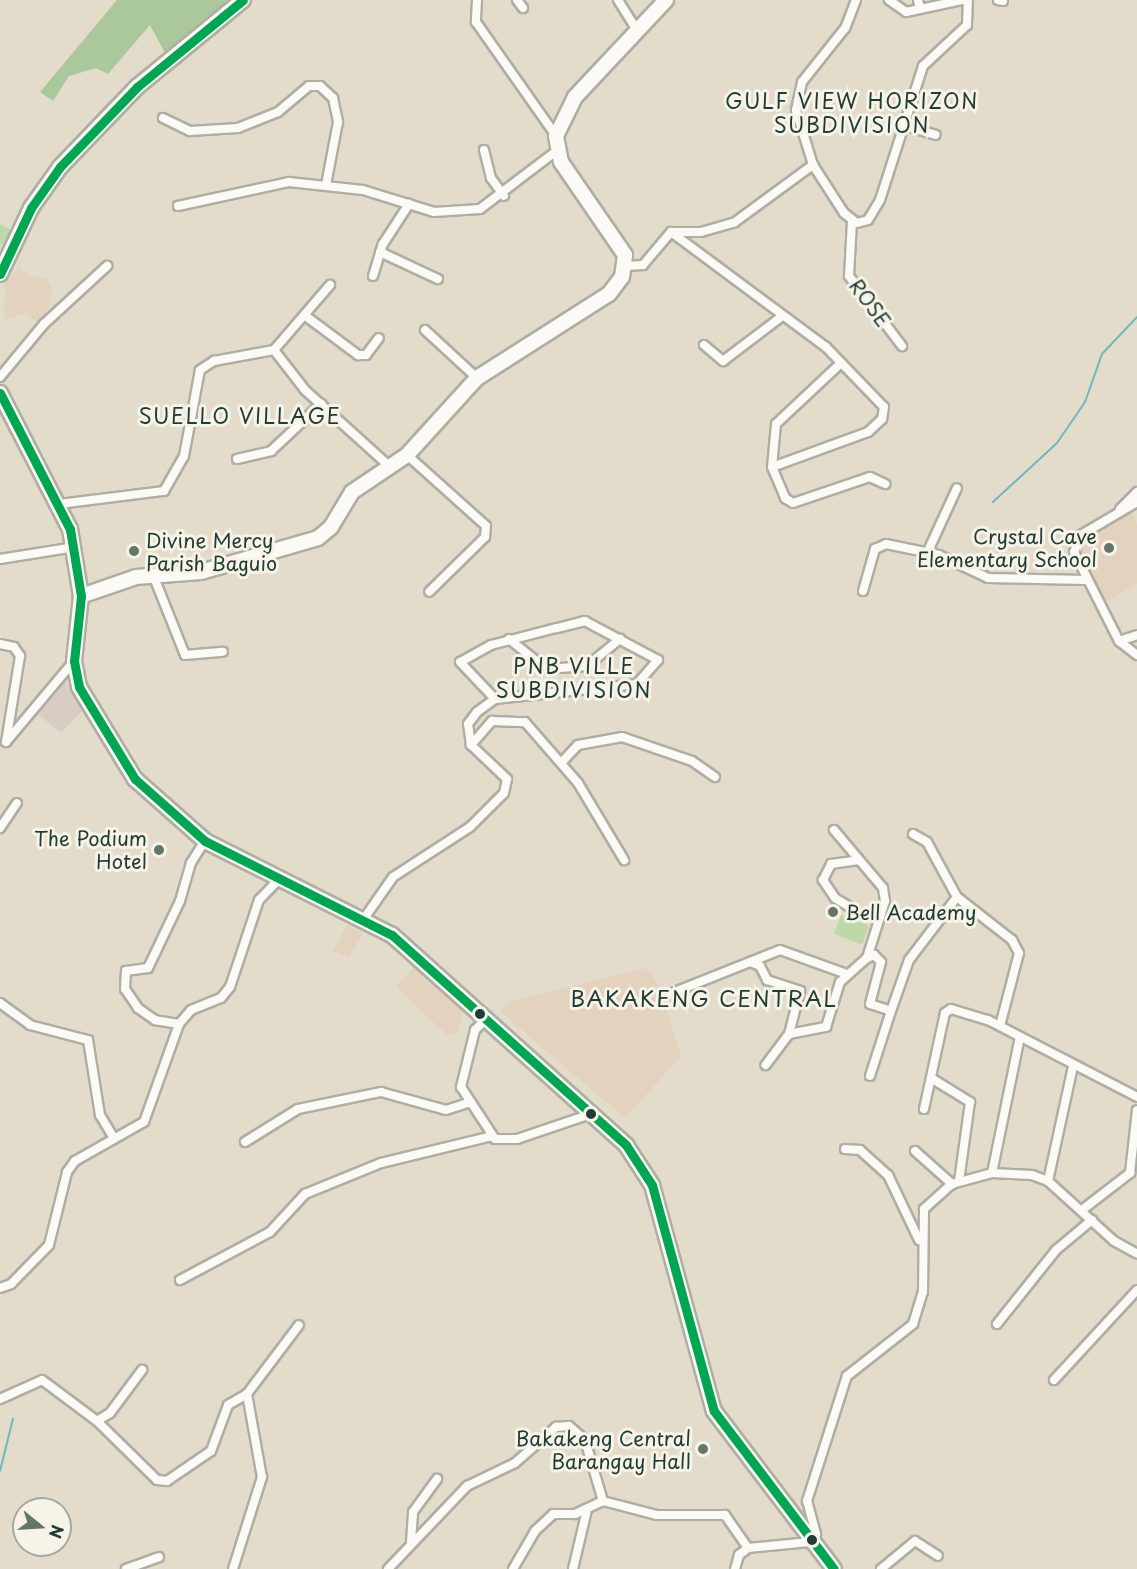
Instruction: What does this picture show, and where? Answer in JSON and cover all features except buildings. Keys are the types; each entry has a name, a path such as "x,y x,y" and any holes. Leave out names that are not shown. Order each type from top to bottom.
{"main road":[{"path":"0,274 26,216 60,167 137,87 243,0"},
{"path":"81,596 153,575 201,572 318,538 332,527 352,492 407,455 477,378 600,302 618,285 626,266 615,235 555,152 556,136 575,97 666,0"},
{"path":"0,393 3,408 59,504 75,547 81,596 74,661 81,692 135,779 205,841 278,880 363,920 402,943 626,1145 652,1185 714,1411 810,1542 834,1569"}],"street":[{"path":"477,0 476,22 556,136"},
{"path":"517,0 523,8"},
{"path":"618,0 638,32"},
{"path":"856,0 845,28 798,89 798,126 813,165 852,221 863,222 875,211 923,66 967,24 968,0"},
{"path":"889,0 906,12 919,5 962,0"},
{"path":"998,0 1003,0"},
{"path":"163,118 190,131 238,128 279,112 309,86 320,86 333,98 338,122 326,185"},
{"path":"903,125 936,135"},
{"path":"484,150 491,178 504,196"},
{"path":"178,206 260,187 326,185 377,194 434,212 480,209 504,196 555,152"},
{"path":"626,266 643,265 671,232 701,232 735,222 813,165"},
{"path":"374,276 380,252 409,204"},
{"name":"ROSE","path":"852,221 849,276 902,346"},
{"path":"671,232 841,363 884,407 882,419 868,432 772,467"},
{"path":"380,252 438,279"},
{"path":"0,376 44,324 107,266"},
{"path":"59,504 164,490 184,456 200,370 214,361 274,350 307,317 330,285"},
{"path":"307,317 361,356 379,338"},
{"path":"704,345 723,361 781,317"},
{"path":"425,330 477,378"},
{"path":"274,350 321,404 389,466"},
{"path":"841,363 780,419 772,467 789,502 870,477 885,484"},
{"path":"237,459 271,451 321,404"},
{"path":"407,455 486,526 485,537 429,592"},
{"path":"928,551 957,488"},
{"path":"1137,492 1120,509 1077,540 1075,559 1119,642 1137,655"},
{"path":"1120,509 1137,502"},
{"path":"863,591 879,545 928,551 988,578 1087,580"},
{"path":"0,559 75,547"},
{"path":"153,575 185,655 223,652"},
{"path":"363,920 393,877 470,827 504,793 507,779 471,746 468,724 477,712 495,699 637,684 658,660 585,621 509,639 460,662 495,699"},
{"path":"1119,642 1137,635"},
{"path":"509,639 546,669 586,666 620,639"},
{"path":"0,644 14,647 20,656 6,742 74,661"},
{"path":"471,746 492,721 520,719 562,762 624,860"},
{"path":"562,762 578,746 622,737 692,761 715,777"},
{"path":"0,828 17,803"},
{"path":"834,830 885,893 867,958"},
{"path":"913,834 927,842 957,897 1012,940 1019,953 1000,1026"},
{"path":"179,1024 155,1020 138,1008 125,989 126,972 148,968 180,901 190,862 205,841"},
{"path":"853,909 828,890 823,874 831,864 859,860"},
{"path":"0,1288 11,1284 49,1245 67,1172 114,1138 144,1122 179,1024 190,1010 221,998 230,987 259,900 278,880"},
{"path":"870,1076 909,960 957,897"},
{"path":"662,998 786,950 847,974"},
{"path":"789,1034 823,1031 847,974 874,955 881,962 870,1004 891,1011"},
{"path":"751,962 759,964 767,980 800,991 789,1034 766,1065"},
{"path":"0,1003 30,1025 88,1040 100,1115 114,1138"},
{"path":"924,1109 947,1010 957,1009 1000,1026 1073,1066 1137,1097"},
{"path":"485,1020 475,1030 461,1087 467,1103 493,1136 504,1142 591,1114"},
{"path":"992,1173 1020,1037"},
{"path":"1048,1181 1073,1066"},
{"path":"931,1078 970,1102 955,1183"},
{"path":"244,1142 298,1109 381,1092 446,1110 467,1103"},
{"path":"1126,1178 1137,1110"},
{"path":"180,1280 270,1232 304,1194 381,1163 493,1136"},
{"path":"845,1149 860,1150 888,1175 922,1246"},
{"path":"915,1151 955,1183"},
{"path":"735,1569 738,1555 748,1548 810,1542 816,1534 809,1493 847,1376 913,1324 923,1293 924,1209 955,1183 992,1173 1017,1173 1048,1181 1092,1220 1137,1254"},
{"path":"1082,1210 1126,1178 1137,1178"},
{"path":"997,1324 1056,1250 1092,1220"},
{"path":"1054,1380 1137,1290"},
{"path":"0,1399 42,1380 97,1421 157,1480 167,1481 211,1451 228,1405 247,1394 299,1325"},
{"path":"97,1421 110,1413 142,1371"},
{"path":"233,1569 262,1477 247,1394"},
{"path":"388,1569 411,1542 438,1521 466,1485 515,1463 556,1427 569,1426 585,1440 603,1501"},
{"path":"411,1542 412,1512 437,1479"},
{"path":"513,1569 535,1531 553,1514 587,1510 603,1501 657,1515 725,1515 748,1548"},
{"path":"573,1569 587,1510"},
{"path":"881,1569 915,1541 938,1556"},
{"path":"128,1568 159,1557"}],"shaded area":[{"path":"19,266 27,275 48,279 52,288 47,317 37,322 26,313 4,320 5,284"},
{"name":"Crystal Cave Elementary School","path":"1131,507 1137,526 1137,584 1098,606 1077,560 1084,536"},
{"path":"66,681 83,710 61,733 38,714"},
{"path":"347,925 364,933 349,957 333,951"},
{"path":"416,965 465,1009 456,1035 446,1034 396,987"},
{"path":"647,968 660,988 681,1056 625,1118 501,1012 511,1001"}],"green space":[{"path":"117,0 230,0 165,53 150,25 108,74 96,68 69,76 53,101 40,92"},
{"path":"0,225 14,232 0,246"},
{"path":"841,915 869,926 862,944 834,934"}],"waterway":[{"path":"993,502 1057,443 1085,402 1102,354 1137,317"},
{"path":"0,1471 13,1419"}],"transit line":[{"path":"0,274 31,208 60,167 137,87 243,0"},
{"path":"0,393 70,529 81,596 74,661 79,687 135,779 205,841 392,935 626,1145 652,1185 714,1411 834,1569"}],"place":[{"name":"Crystal Cave Elementary School","path":"1109,548"},
{"name":"Divine Mercy Parish Baguio","path":"134,551"},
{"name":"The Podium Hotel","path":"159,850"},
{"name":"Bell Academy","path":"833,912"},
{"name":"Bakakeng Central Barangay Hall","path":"703,1449"}],"district":[{"name":"GULF VIEW HORIZON SUBDIVISION","path":"852,112"},
{"name":"SUELLO VILLAGE","path":"240,415"},
{"name":"PNB VILLE SUBDIVISION","path":"574,677"},
{"name":"BAKAKENG CENTRAL","path":"704,998"}]}
